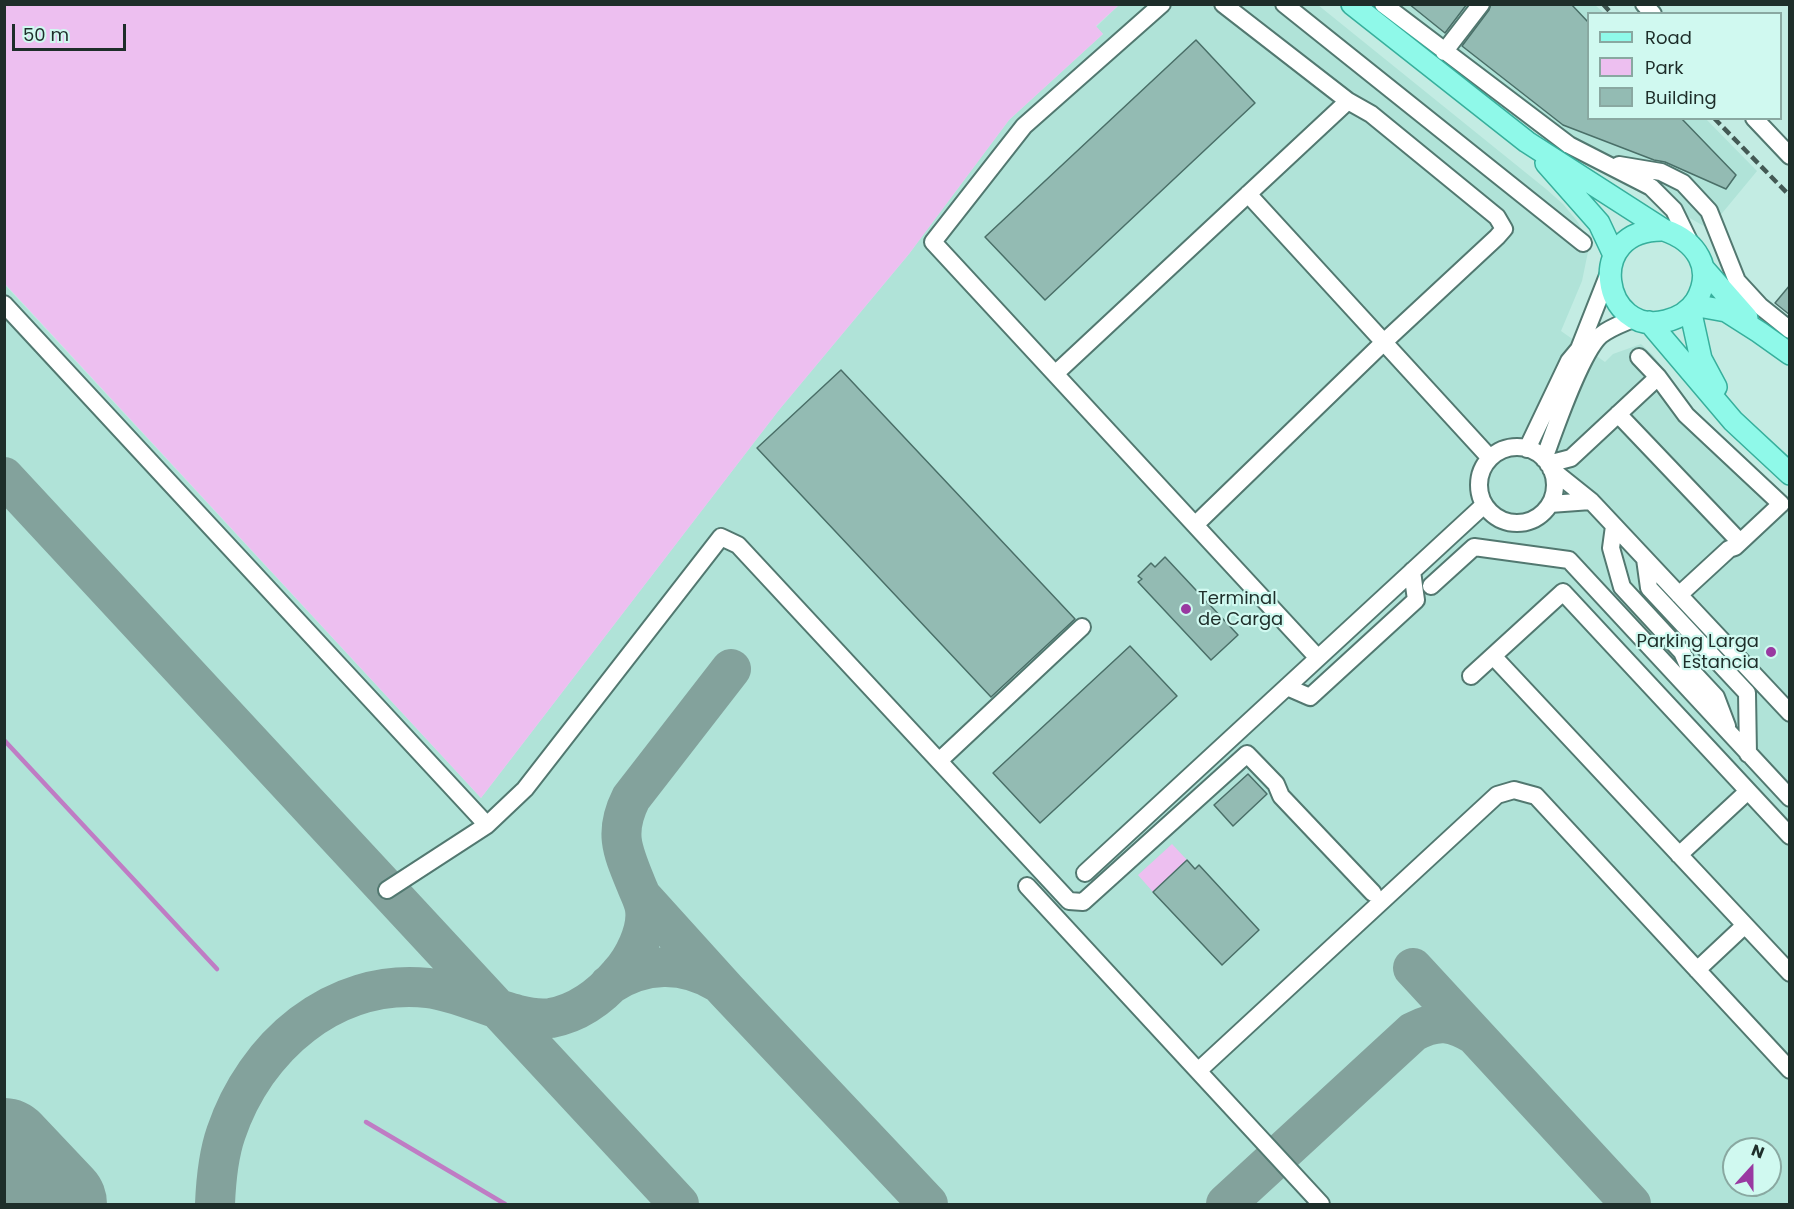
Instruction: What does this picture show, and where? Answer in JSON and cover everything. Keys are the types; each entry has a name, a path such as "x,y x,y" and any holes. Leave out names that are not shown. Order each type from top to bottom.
{"main road":[{"path":"1352,4 1527,142 1664,230 1679,235 1691,245 1699,256 1702,268 1703,281 1700,294 1691,307 1678,318 1664,322 1642,320"},
{"path":"1527,142 1599,223 1611,264 1610,287 1616,300 1624,310 1642,320 1734,421 1790,474"},
{"path":"1611,264 1623,243 1635,234 1649,229 1664,230"},
{"path":"1702,268 1759,332"},
{"path":"1691,307 1726,311 1790,354"},
{"path":"1691,307 1701,359 1734,421"}],"street":[{"path":"1162,4 1024,126 933,242 1318,658"},
{"path":"1195,525 1504,229 1497,217 1371,114 1348,101 1222,4"},
{"path":"1284,4 1583,243"},
{"path":"1383,4 1569,145 1651,187 1674,210 1691,245"},
{"path":"1444,52 1480,4"},
{"path":"1055,374 1348,101"},
{"path":"1756,120 1790,156"},
{"path":"1603,162 1661,172 1683,183 1709,211 1737,281 1760,306 1790,330"},
{"path":"1248,194 1490,458"},
{"path":"1527,448 1569,361 1579,349 1611,264"},
{"path":"4,304 487,825"},
{"path":"1642,320 1600,335 1587,356 1559,417 1548,464 1555,481 1554,493 1550,504 1542,514 1530,521 1517,524 1504,521 1493,515 1484,505 1479,493 1479,480 1490,458 1514,447 1527,448 1548,464 1591,501 1790,713"},
{"path":"1639,357 1658,377 1686,415 1781,504 1738,545 1735,554 1681,597"},
{"path":"1548,464 1571,458 1658,377"},
{"path":"1618,414 1738,545"},
{"path":"1550,504 1591,501"},
{"path":"1085,873 1484,505"},
{"path":"1614,526 1611,548 1622,586 1682,652 1689,668 1716,698 1730,734"},
{"path":"387,890 487,825 532,781 721,537 738,545 1069,901 1083,902 1247,754 1276,784 1281,795 1373,893"},
{"path":"1431,586 1474,547 1569,560 1790,798"},
{"path":"1645,559 1649,588 1747,693 1748,754"},
{"path":"1287,687 1310,696 1416,600 1412,571"},
{"path":"1471,676 1563,592 1790,836"},
{"path":"939,761 1082,627"},
{"path":"1493,656 1790,973"},
{"path":"1198,1071 1497,795 1514,790 1536,796 1790,1070"},
{"path":"1679,855 1748,791"},
{"path":"1049,880 1031,890 1321,1204"},
{"path":"1697,970 1745,925"}],"shaded area":[{"path":"1119,5 1318,5 1546,189 1577,221 1585,234 1589,247 1582,281 1561,331 1605,362 1613,354 1641,344 1653,355 1704,422 1756,475 1789,502 1789,1204 5,1204 4,284 481,798 779,410 909,254 1009,120 1103,34 1096,27"},
{"path":"1382,5 1595,5 1603,12 1587,12 1587,120 1707,120 1757,171 1709,229 1553,140"}],"green space":[{"path":"5,4 1119,5 1096,26 1103,34 1009,120 909,254 779,410 481,798 5,284"},
{"path":"1172,844 1187,860 1153,892 1138,875"}],"building":[{"path":"1409,4 1467,4 1445,33"},
{"path":"1491,4 1571,4 1587,21 1587,120 1683,120 1736,175 1726,189 1665,162 1654,160 1563,125 1462,46"},
{"path":"1196,40 1255,103 1045,300 985,237"},
{"path":"1790,285 1790,315 1775,303"},
{"path":"841,370 1075,619 991,697 757,448"},
{"name":"Terminal de Carga","path":"1165,557 1238,635 1211,660 1138,582 1142,579 1138,576 1151,563 1155,567"},
{"path":"1130,646 1177,696 1040,823 993,773"},
{"path":"1248,774 1267,794 1233,826 1214,805"},
{"path":"1187,860 1195,869 1199,865 1259,930 1222,965 1153,892"}],"waterway":[{"path":"4,740 217,969"},
{"path":"366,1122 505,1204"}],"taxiway":[{"path":"4,477 679,1204"},
{"path":"215,1204 221,1150 239,1102 256,1073 278,1047 302,1025 330,1007 360,994 393,988 428,988 458,995 522,1016 551,1018 580,1008 612,983 634,953 642,936 645,918 644,903 627,861 622,841 621,831 626,810 631,798 731,669"},
{"path":"641,896 726,990 928,1204"},
{"path":"609,985 636,972 664,967 692,971 719,983"},
{"path":"1413,968 1631,1204"},
{"path":"1226,1204 1413,1032 1430,1025 1445,1023 1475,1035"}],"runway":[{"path":"4,1149 56,1204"}],"railway":[{"path":"1603,4 1610,12"},
{"path":"1716,120 1790,196"}],"place":[{"name":"Terminal de Carga","path":"1186,609"},
{"name":"Parking Larga Estancia","path":"1771,652"}]}
